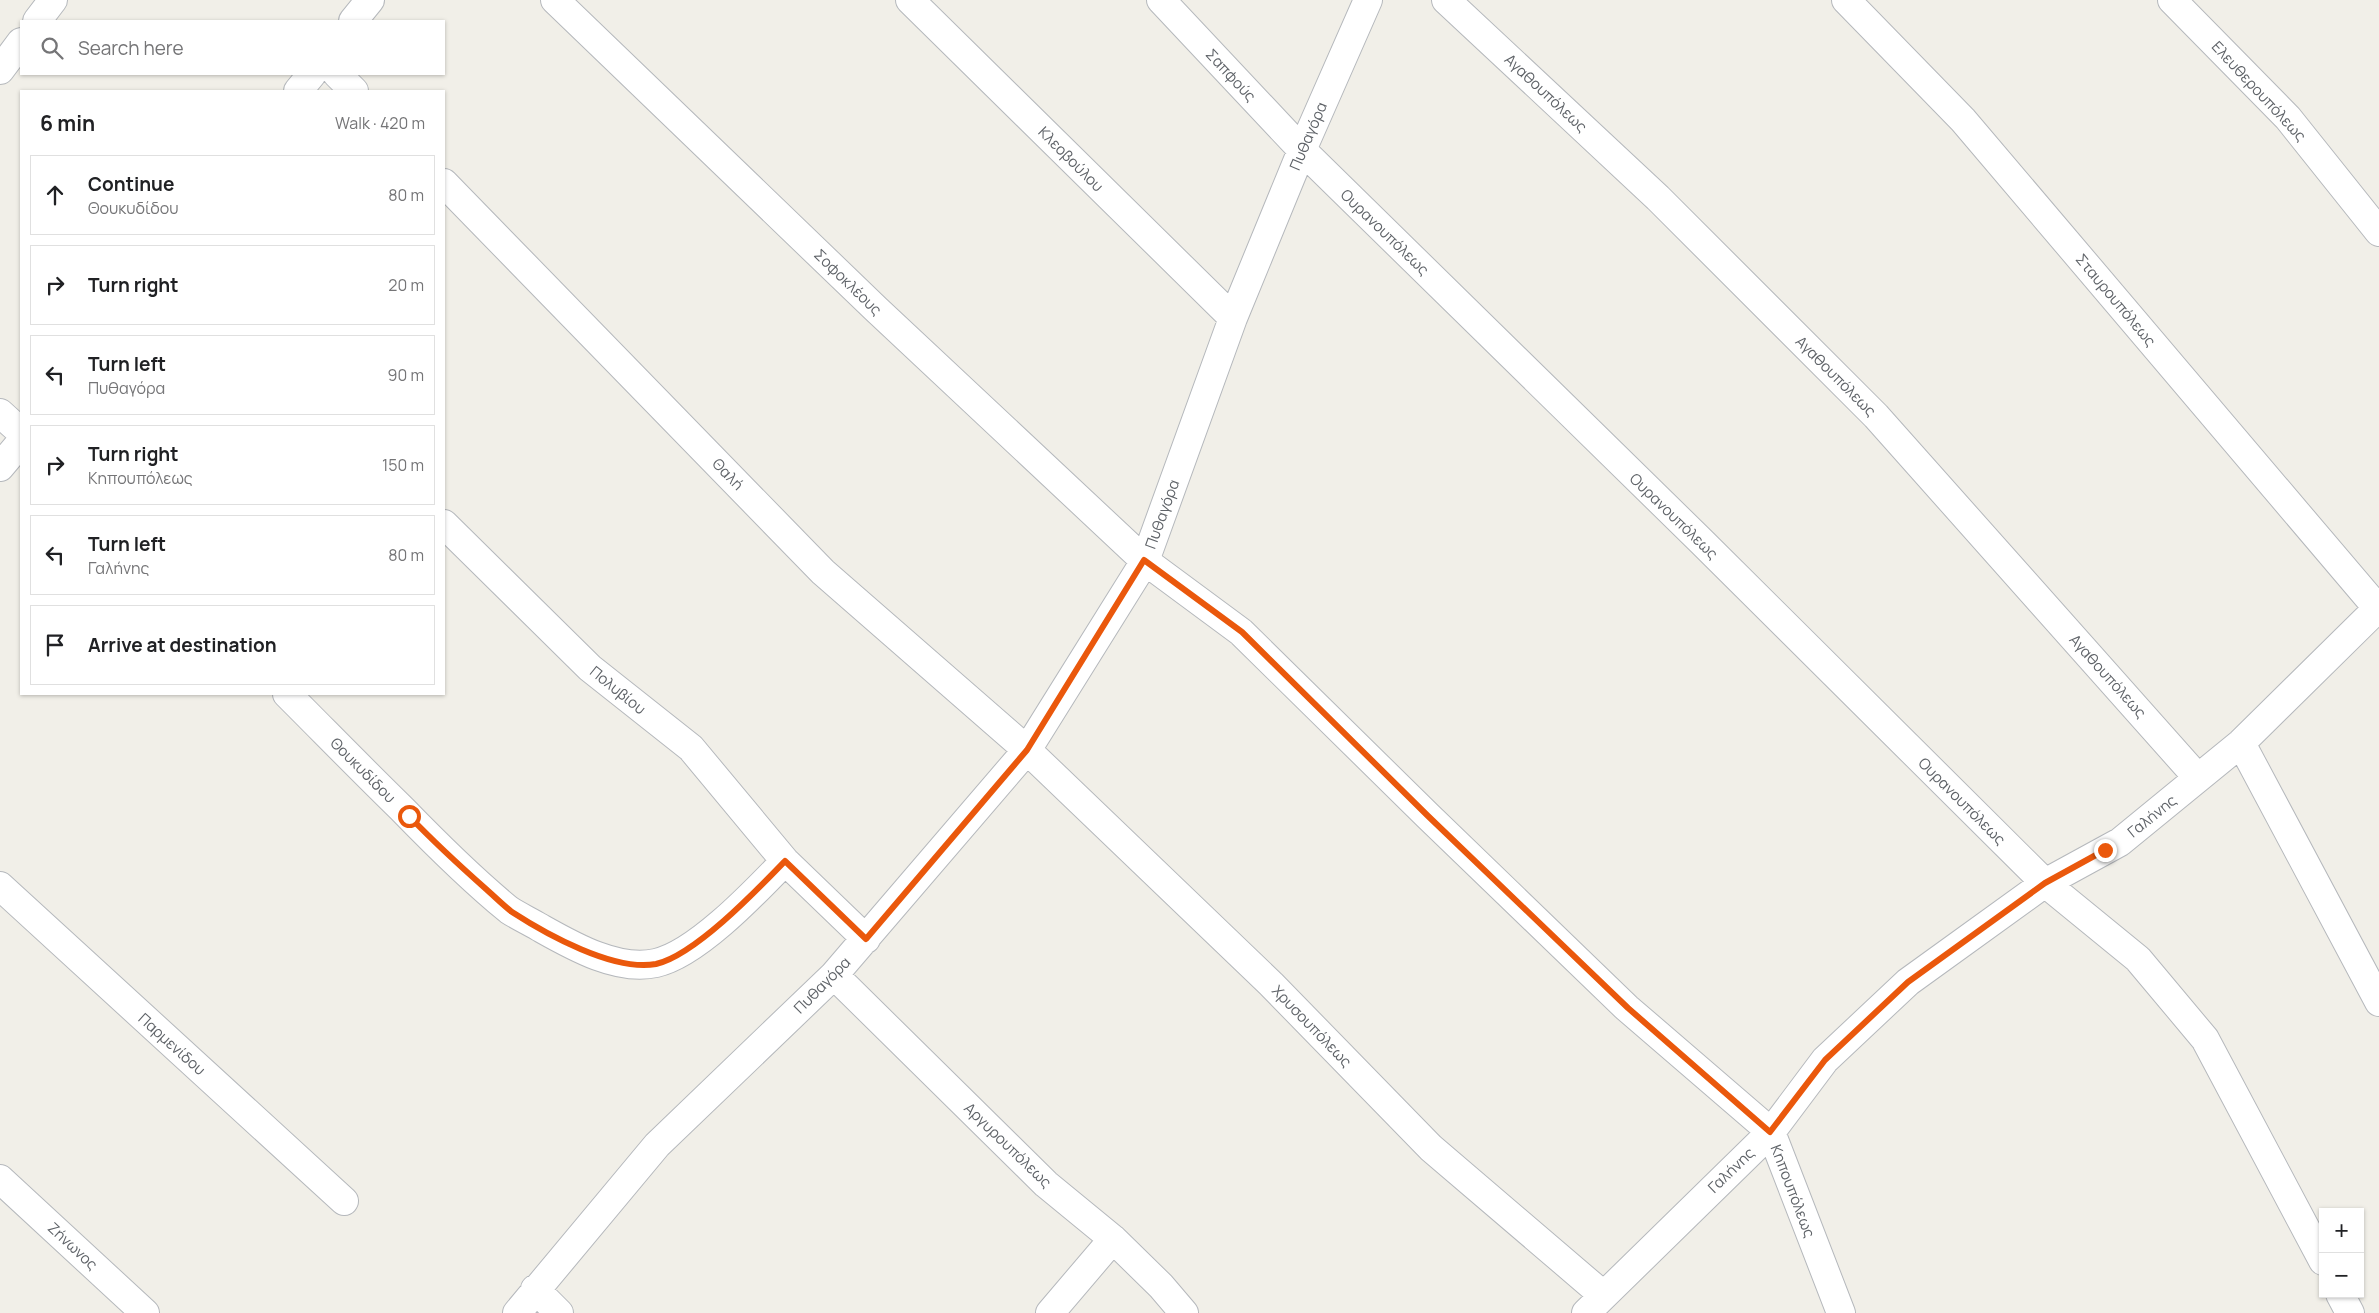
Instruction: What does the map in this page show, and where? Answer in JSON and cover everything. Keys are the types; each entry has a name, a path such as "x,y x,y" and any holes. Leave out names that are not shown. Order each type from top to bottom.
{"street":[{"path":"38,20 53,0"},
{"path":"354,20 370,0"},
{"name":"Σοφοκλέους","path":"555,0 876,309 1144,560"},
{"name":"Κλεοβούλου","path":"910,0 1233,318"},
{"name":"Σαπφούς","path":"1160,0 1302,150"},
{"name":"Πυθαγόρα","path":"516,1313 656,1146 834,975 1027,750 1144,560 1233,318 1302,150 1368,0"},
{"name":"Αγαθουπόλεως","path":"1446,0 1658,198 1876,416 2198,778"},
{"name":"Σταυρουπόλεως","path":"1846,0 1963,120 2379,608"},
{"name":"Ελευθερουπόλεως","path":"2172,0 2288,118 2379,232"},
{"path":"0,70 20,43"},
{"path":"299,90 311,75"},
{"path":"338,75 353,90"},
{"name":"Ουρανουπόλεως","path":"1302,150 1709,549 2045,883 2138,959 2205,1039 2319,1253"},
{"name":"Θαλή","path":"445,184 823,572 1027,750"},
{"path":"0,413 16,448"},
{"name":"Πολυβίου","path":"445,525 590,668 691,748 785,861 866,939"},
{"name":"Κηπουπόλεως","path":"1144,560 1242,632 1428,816 1628,1008 1770,1132 1841,1313"},
{"name":"Γαλήνης","path":"1594,1304 1770,1132 1825,1060 1908,982 2045,883 2120,842 2241,743 2379,608"},
{"name":"Θουκυδίδου","path":"287,695 450,857 511,911 576,948 606,959 634,964 655,964 675,956 714,929 747,900 785,861"},
{"path":"2241,743 2379,1002"},
{"name":"Χρυσουπόλεως","path":"1027,750 1271,984 1431,1148 1594,1304"},
{"name":"Παρμενίδου","path":"0,886 344,1201"},
{"name":"Αργυρουπόλεως","path":"834,975 1046,1184 1113,1239 1161,1286 1184,1313"},
{"name":"Ζήνωνος","path":"0,1180 145,1313"},
{"path":"1050,1313 1113,1239"},
{"path":"535,1289 559,1313"},
{"path":"2342,1298 2350,1313"}],"route":[{"path":"409,816 450,857 511,911 576,948 606,959 634,964 655,964 675,956 714,929 747,900 785,861 866,939 1027,750 1144,560 1242,632 1428,816 1628,1008 1770,1132 1825,1060 1908,982 2045,883 2105,850"}]}
